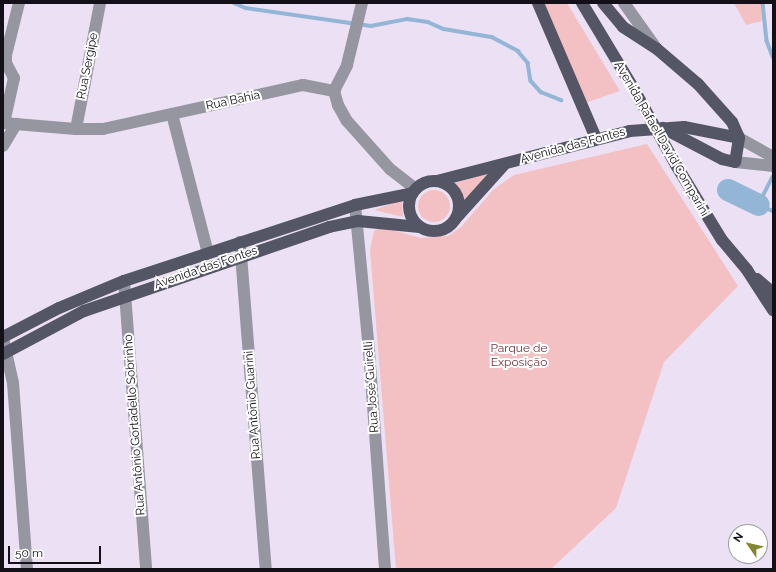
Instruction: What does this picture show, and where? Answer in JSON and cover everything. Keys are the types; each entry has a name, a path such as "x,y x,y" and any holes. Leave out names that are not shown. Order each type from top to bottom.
{"main road":[{"path":"538,3 596,138"},
{"name":"Avenida Rafael David Comparini","path":"582,3 632,86 676,165 722,240 747,270 773,310"},
{"path":"603,3 623,26 657,49 698,84 732,122 739,138 735,162 711,153 663,128"},
{"name":"Avenida das Fontes","path":"3,337 59,308 124,281 355,205 414,191 422,184 503,166 566,146 630,130 684,127 739,138"},
{"path":"711,153 716,134"},
{"name":"Avenida das Fontes","path":"5,353 84,311 329,227 358,221 420,227 434,231 442,230 454,221 503,166"},
{"path":"437,181 451,187 458,200 459,207 454,221"},
{"path":"414,191 409,208 414,221 420,227"},
{"name":"Avenida Rafael David Comparini","path":"747,270 773,293"}],"street":[{"path":"3,146 8,123 14,78 6,63 6,55 20,3"},
{"name":"Rua Sergipe","path":"76,129 100,3"},
{"path":"362,3 351,53 334,91 338,105 347,121 390,169 414,191"},
{"path":"624,3 657,49"},
{"name":"Rua Bahia","path":"8,123 76,129 122,126 303,85 334,91"},
{"path":"172,114 208,253"},
{"path":"739,138 773,156"},
{"path":"735,162 773,166"},
{"name":"Rua José Guirelli","path":"355,205 358,221 385,569"},
{"name":"Rua Antônio Guarini","path":"240,242 266,569"},
{"name":"Rua Antônio Gortadello Sobrinho","path":"124,281 146,569"},
{"path":"3,337 5,353 13,383 27,569"}],"green space":[{"path":"542,3 567,3 620,91 585,103"},
{"path":"734,3 761,3 762,21 746,25"},
{"name":"Parque de Exposição","path":"647,144 738,286 664,362 616,508 551,569 396,569 370,250 374,231 379,228 389,229 421,238 448,236 461,227 493,190 514,175"},
{"path":"493,172 464,201 455,183"},
{"path":"431,190 437,190 447,197 450,206 449,212 443,219 437,222 431,222 421,215 418,209 418,203 425,193"},
{"path":"402,200 403,217 374,210"}],"waterway":[{"path":"234,3 246,8 371,26 407,19 428,22 444,29 492,37 518,51 528,63 531,81 541,92 561,100"},
{"path":"763,3 767,41 773,57"},
{"path":"773,177 759,205 773,211"},
{"path":"728,190 759,205"}]}
